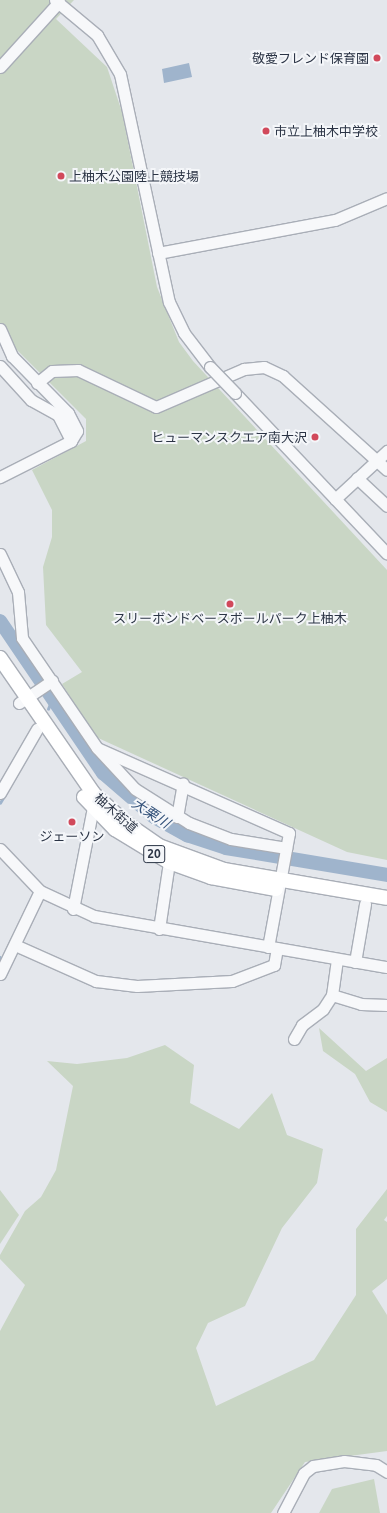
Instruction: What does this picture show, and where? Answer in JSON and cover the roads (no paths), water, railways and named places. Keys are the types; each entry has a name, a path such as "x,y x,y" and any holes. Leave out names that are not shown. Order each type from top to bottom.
{"main road":[{"name":"柚木街道","path":"0,658 93,793 145,838 201,864 387,898"},
{"name":"柚木街道","path":"0,675 27,698 37,729 92,807 126,836 169,862 211,877 280,879 365,904 387,908"}],"street":[{"path":"0,67 57,1 97,35 123,81 158,253 177,320 210,367 387,554"},
{"path":"158,253 335,220 387,198"},
{"path":"0,329 12,356 74,421 77,431 71,442 0,477"},
{"path":"0,366 31,400 58,415 71,442"},
{"path":"37,383 52,371 78,370 156,407 244,369 264,367 283,376 387,470"},
{"path":"335,499 387,451"},
{"path":"357,478 387,506"},
{"path":"0,554 18,592 22,638 97,748 135,789 177,817 231,840 285,850"},
{"path":"27,698 51,682"},
{"path":"0,792 37,729"},
{"path":"15,945 96,981 138,986 232,980 274,965 273,947 280,879 289,832 183,784 97,748"},
{"path":"177,817 183,784"},
{"path":"73,909 92,807"},
{"path":"0,849 40,891 73,909 158,929 387,967"},
{"path":"158,929 169,862"},
{"path":"0,974 40,891"},
{"path":"355,962 365,904"},
{"path":"294,1039 302,1025 323,1009 332,995 337,959"},
{"path":"332,995 361,1004 387,1005"},
{"path":"283,1513 304,1473 313,1466 344,1461 376,1465 387,1472"}],"water":[{"path":"189,63 192,77 164,83 162,69"}],"waterway":[{"name":"大栗川","path":"0,621 103,773 154,817 187,835 226,848 387,875"},
{"path":"48,709 52,699"},
{"path":"0,803 4,796"}],"place":[{"name":"敬愛フレンド保育園","path":"377,58"},
{"name":"市立上柚木中学校","path":"266,131"},
{"name":"上柚木公園陸上競技場","path":"61,176"},
{"name":"ヒューマンスクエア南大沢","path":"315,437"},
{"name":"スリーボンドベースボールパーク上柚木","path":"230,604"},
{"name":"ジェーソン","path":"72,822"}]}
